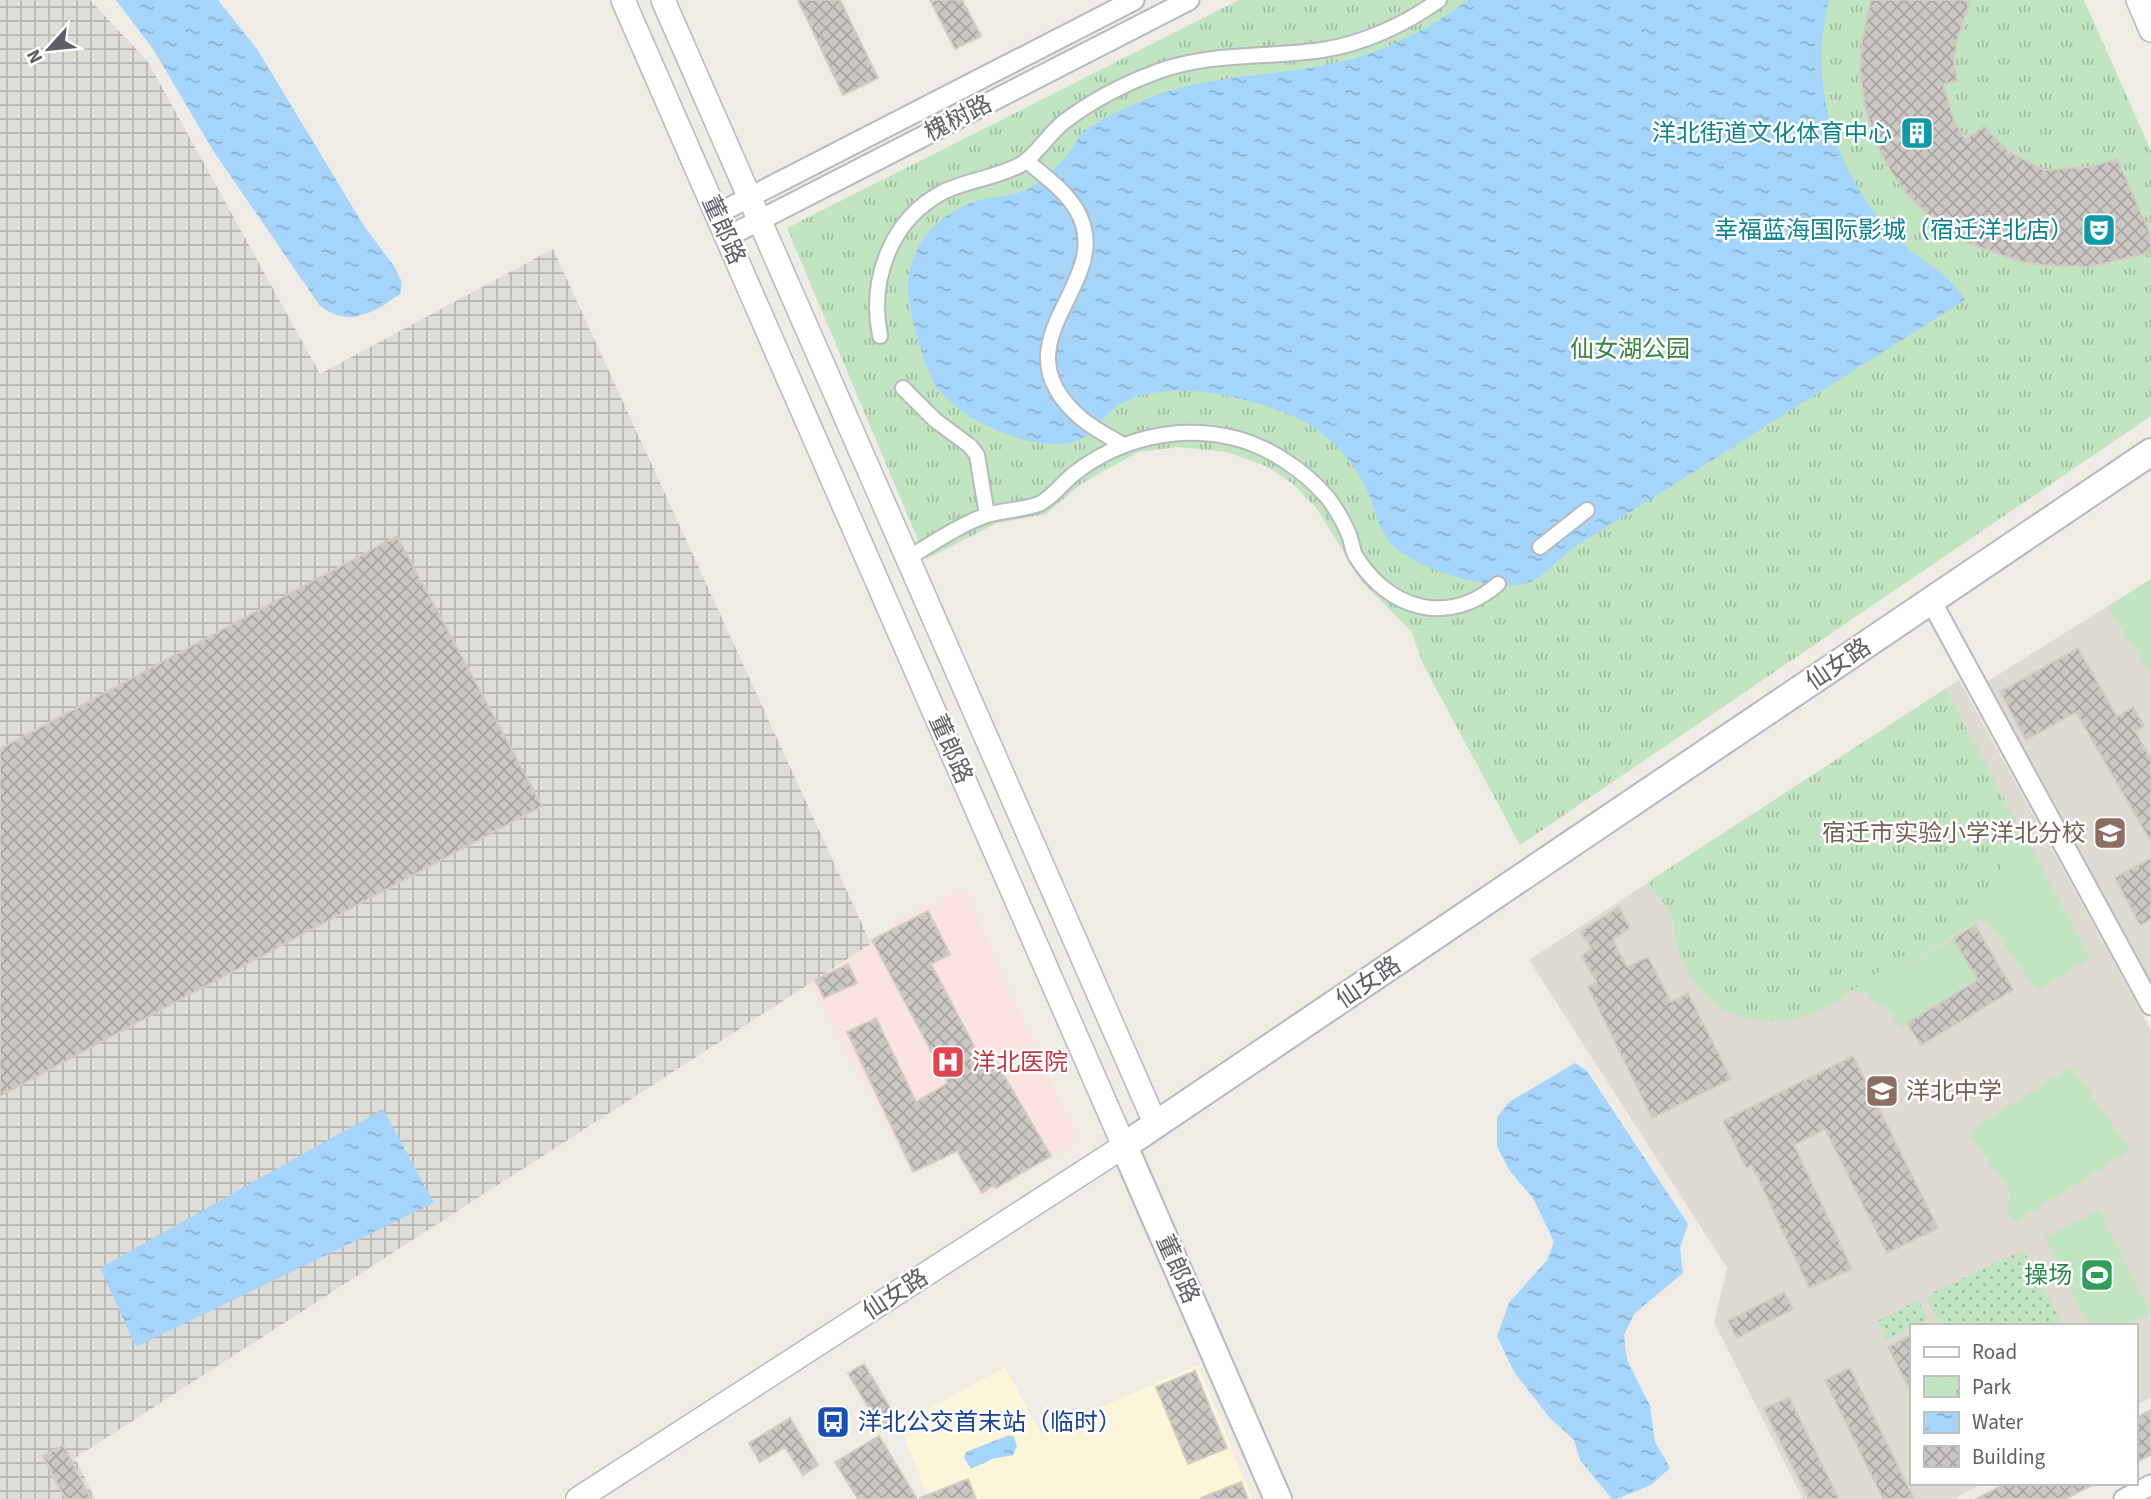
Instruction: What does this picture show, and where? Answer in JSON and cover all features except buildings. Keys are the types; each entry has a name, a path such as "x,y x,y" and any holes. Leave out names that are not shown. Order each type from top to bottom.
{"main road":[{"name":"仙女路","path":"1124,1146 2151,452"},
{"name":"董郎路","path":"1124,1146 1278,1499"}],"street":[{"name":"董郎路","path":"623,0 1124,1146"},
{"name":"董郎路","path":"663,0 1156,1125"},
{"name":"槐树路","path":"717,214 1134,0"},
{"name":"槐树路","path":"727,237 1189,0"},
{"path":"880,336 877,302 888,249 901,227 943,192 1004,173 1027,161 1064,122 1122,87 1159,71 1201,59 1322,50 1349,44 1398,24 1439,0"},
{"path":"2138,0 2151,30"},
{"path":"1027,161 1065,192 1078,211 1086,244 1080,275 1052,329 1049,362 1053,379 1071,408 1123,445"},
{"path":"903,388 935,420 970,446 977,455 984,481 987,515"},
{"path":"908,558 987,515 1041,503 1078,471 1123,445 1160,435 1193,433 1230,437 1257,446 1296,468 1329,499 1358,559 1391,594 1427,609 1450,609 1479,598 1496,586"},
{"path":"1540,547 1587,510"},
{"path":"1931,601 2151,1004"},
{"name":"仙女路","path":"578,1499 1124,1146"},
{"path":"2124,1499 2151,1485"}],"shaded area":[{"path":"0,0 90,0 148,62 320,374 553,249 871,944 75,1458 95,1499 0,1499"},
{"name":"宿迁市实验小学洋北分校","path":"2151,579 2151,982 1985,683"},
{"name":"洋北中学","path":"1959,680 2151,1030 2151,1398 2137,1405 2137,1324 1910,1324 1910,1485 1980,1485 1953,1499 1803,1499 1714,1323 1727,1268 1529,960"},
{"name":"洋北医院","path":"964,889 1078,1141 984,1197 957,1151 913,1172 810,983 871,944 895,922"},
{"path":"1198,1365 1252,1499 929,1499 899,1425 1005,1367 1041,1433"}],"green space":[{"name":"仙女湖公园","path":"1239,0 2084,0 2151,151 2151,416 1520,845 1423,664 1411,631 1362,582 1317,509 1293,484 1268,467 1227,452 1178,447 1138,452 1081,484 1046,514 997,523 926,559 787,228"},
{"path":"2151,579 2151,673 2108,607"},
{"path":"1945,689 2008,806 2007,847 1999,872 1986,895 1978,906 1821,1011 1775,1021 1754,1020 1734,1015 1717,1005 1701,991 1688,973 1677,946 1670,913 1648,882"},
{"path":"2008,806 2090,958 2037,990 1986,919 1979,919 1889,977 1953,939 1978,980 1907,1023 1902,1030 1888,1009 1868,997 1869,991 1856,993 1854,989 1978,906 2002,859 2008,831"},
{"path":"2071,1067 2130,1150 2017,1221 2013,1220 2007,1211 2010,1191 1969,1132"},
{"name":"操场","path":"2099,1210 2150,1313 2128,1324 2088,1324 2045,1237"},
{"path":"2023,1250 2062,1324 1940,1324 1929,1302 1930,1294"},
{"path":"1918,1300 1928,1319 1918,1324 1910,1324 1910,1328 1886,1340 1877,1321"}],"water":[{"path":"116,0 218,0 257,49 364,226 394,266 402,282 400,294 370,312 351,317 331,313 320,306 214,152 153,49"},
{"path":"1468,0 1829,0 1823,32 1824,95 1842,156 1856,185 1874,212 1895,236 1942,274 1965,300 1572,549 1535,579 1516,585 1476,582 1454,576 1433,569 1399,550 1385,535 1365,485 1342,452 1311,425 1280,411 1214,393 1169,391 1148,394 1122,403 1087,435 1075,442 1045,444 997,431 972,418 940,391 932,378 917,338 908,285 914,256 920,244 928,232 950,214 976,201 1016,194 1034,185 1058,165 1088,129 1110,115 1142,101 1193,85 1300,70 1352,59 1413,35"},
{"path":"1575,1063 1587,1071 1688,1224 1680,1248 1683,1273 1634,1314 1624,1335 1627,1360 1650,1406 1655,1442 1670,1468 1651,1485 1617,1499 1612,1499 1580,1460 1574,1440 1550,1418 1514,1372 1497,1336 1509,1303 1547,1260 1554,1242 1533,1198 1510,1171 1497,1147 1497,1117 1509,1102"},
{"path":"383,1109 434,1203 136,1347 100,1268"},
{"path":"1009,1435 1014,1437 1017,1446 1013,1455 992,1459 971,1469 964,1458 966,1452"}],"place":[{"name":"洋北街道文化体育中心","path":"1917,133"},
{"name":"幸福蓝海国际影城（宿迁洋北店）","path":"2099,230"},
{"name":"宿迁市实验小学洋北分校","path":"2110,833"},
{"name":"洋北医院","path":"948,1062"},
{"name":"洋北中学","path":"1882,1091"},
{"name":"操场","path":"2097,1275"},
{"name":"洋北公交首末站（临时）","path":"833,1422"}]}
